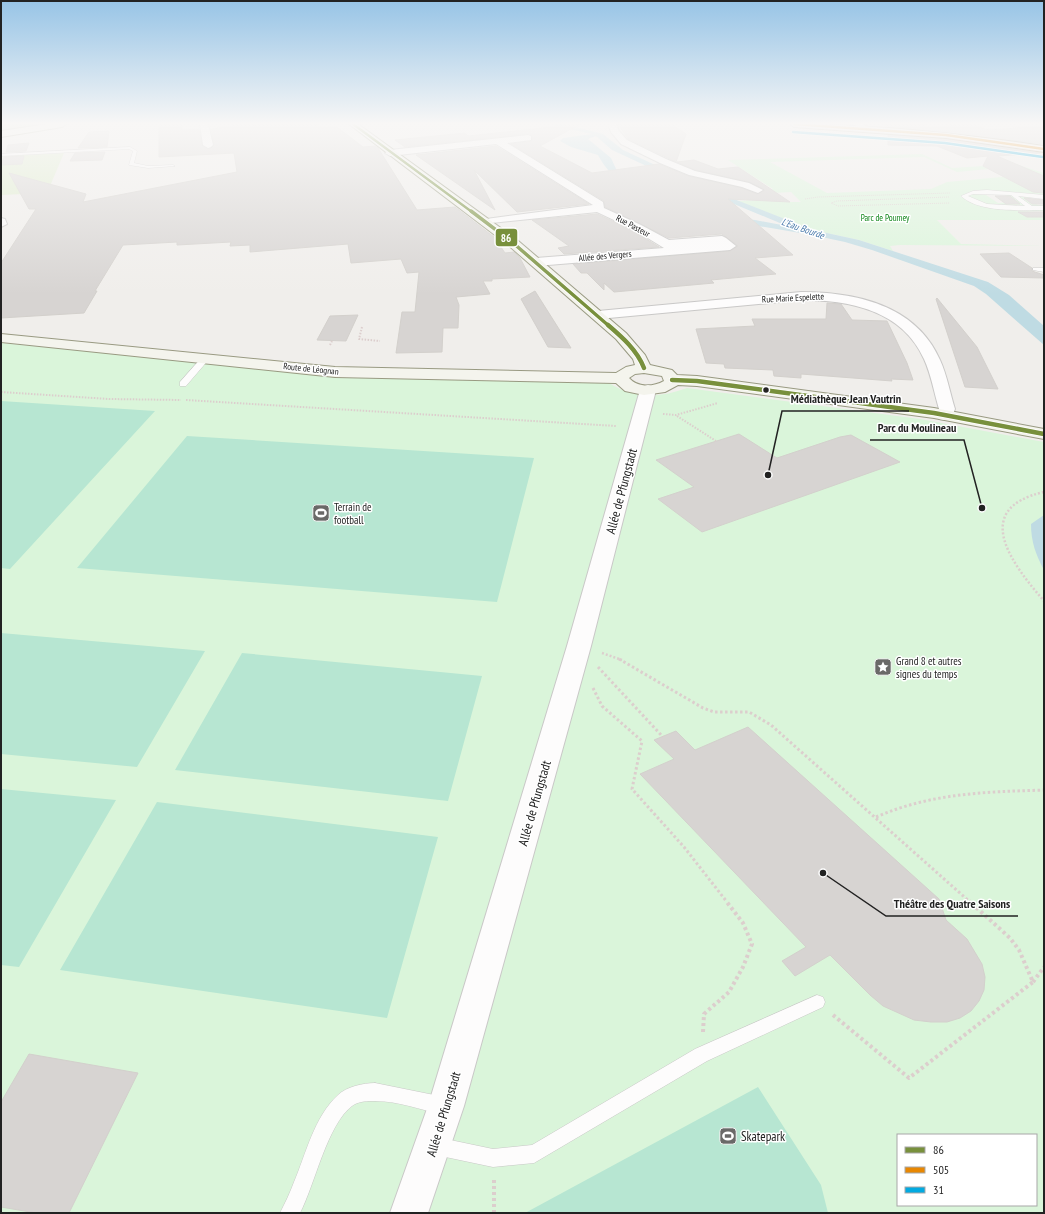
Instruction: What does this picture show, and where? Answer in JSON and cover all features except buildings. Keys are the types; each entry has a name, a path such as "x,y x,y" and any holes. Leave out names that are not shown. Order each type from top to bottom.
{"street":[{"path":"428,181 486,222 598,315 632,348 644,363 644,368"},
{"name":"Rue Pasteur","path":"561,181 599,204 598,209 637,227 670,248"},
{"path":"726,181 758,190"},
{"path":"486,222 598,209"},
{"name":"Allée des Vergers","path":"536,262 670,248"},
{"name":"Rue Marie Espelette","path":"598,315 801,296 833,296 871,304 897,318 916,334 932,359 947,409 945,415"},
{"name":"Route de Léognan","path":"1,338 336,372 621,378"},
{"path":"672,380 667,386 648,390 627,385 621,378 626,372 644,368 666,373 672,380 697,381 945,415 1044,434"},
{"name":"Allée de Pfungstadt","path":"410,1213 446,1106 579,646 648,390"}],"lane":[{"path":"965,195 986,192 1044,196"},
{"path":"1012,194 1031,208"},
{"path":"965,195 973,202 995,206 1044,208"},
{"path":"1035,269 1044,270"},
{"path":"182,384 206,358"},
{"path":"434,1145 493,1158 534,1154 701,1055 817,1002"},
{"path":"290,1213 299,1196 324,1131 336,1111 345,1100 359,1094 375,1092 446,1106"}],"path":[{"path":"805,199 818,197 945,193 965,195"},
{"path":"965,195 837,201 831,203 838,206 973,202"},
{"path":"362,327 359,339 380,341"},
{"path":"330,345 332,341"},
{"path":"1,392 109,399 198,401 640,420 676,415 722,402"},
{"path":"676,415 716,441"},
{"path":"1044,492 1025,497 1013,505 1002,522 1001,529 1002,539 1010,557 1044,601"},
{"path":"579,646 663,736"},
{"path":"579,646 623,660 703,708 714,712 749,712 758,716 876,817 1010,938 1020,950 1033,982"},
{"path":"579,646 583,668 602,706 642,741 632,788 684,847 743,923 752,944 743,966 729,992 704,1014 701,1055"},
{"path":"876,817 900,807 941,796 1044,790"},
{"path":"817,1002 909,1078 1033,982 1044,967"},
{"path":"493,1158 494,1213"}],"green space":[{"path":"1,181 52,181 47,193 1,195"},
{"name":"Parc de Poumey","path":"760,181 804,181 827,193 931,189 947,182 961,181 1044,181 1044,198 1027,198 1038,205 1044,205 1044,211 1019,212 1027,217 1044,217 1044,220 937,220 961,244 1044,246 890,246 893,251 859,240 813,230 737,201 779,199 781,202 801,202 791,192 772,193 770,190 773,189","holes":["986,195 1005,195 1017,202 998,203"]},
{"path":"1,343 363,378 609,383 628,392 647,395 667,394 687,388 920,419 1044,442 1044,1213 1,1213"},
{"path":"1,401 155,411 10,569 1,568"},
{"name":"Terrain de football","path":"187,436 534,458 497,602 77,568"},
{"path":"1,633 205,651 137,767 1,754"},
{"path":"242,653 482,676 448,801 175,770"},
{"path":"1,789 116,800 19,967 1,965"},
{"path":"157,802 438,837 387,1018 60,970"},
{"name":"Skatepark","path":"758,1087 821,1185 828,1213 525,1213"}],"water":[{"name":"L'Eau Bourde","path":"637,181 651,181 673,185 690,193 692,195 692,203 713,216 755,220 787,226 722,199 710,201 696,195 705,193 678,181 689,181 813,230 859,240 988,282 1009,295 1044,326 1044,345 986,294 974,286 845,242 705,217 658,187"},
{"path":"1044,515 1044,570 1034,548 1031,524"}],"transit line":[{"name":"86","path":"429,181 512,242 621,336 640,358 644,368"},
{"name":"86","path":"672,380 697,381 934,413 1044,434"}],"place":[{"name":"Médiathèque Jean Vautrin","path":"768,475"},
{"name":"Parc du Moulineau","path":"982,508"},
{"name":"Terrain de football","path":"321,513"},
{"name":"Grand 8 et autres signes du temps","path":"883,667"},
{"name":"Théâtre des Quatre Saisons","path":"823,873"},
{"name":"Skatepark","path":"728,1136"}]}
